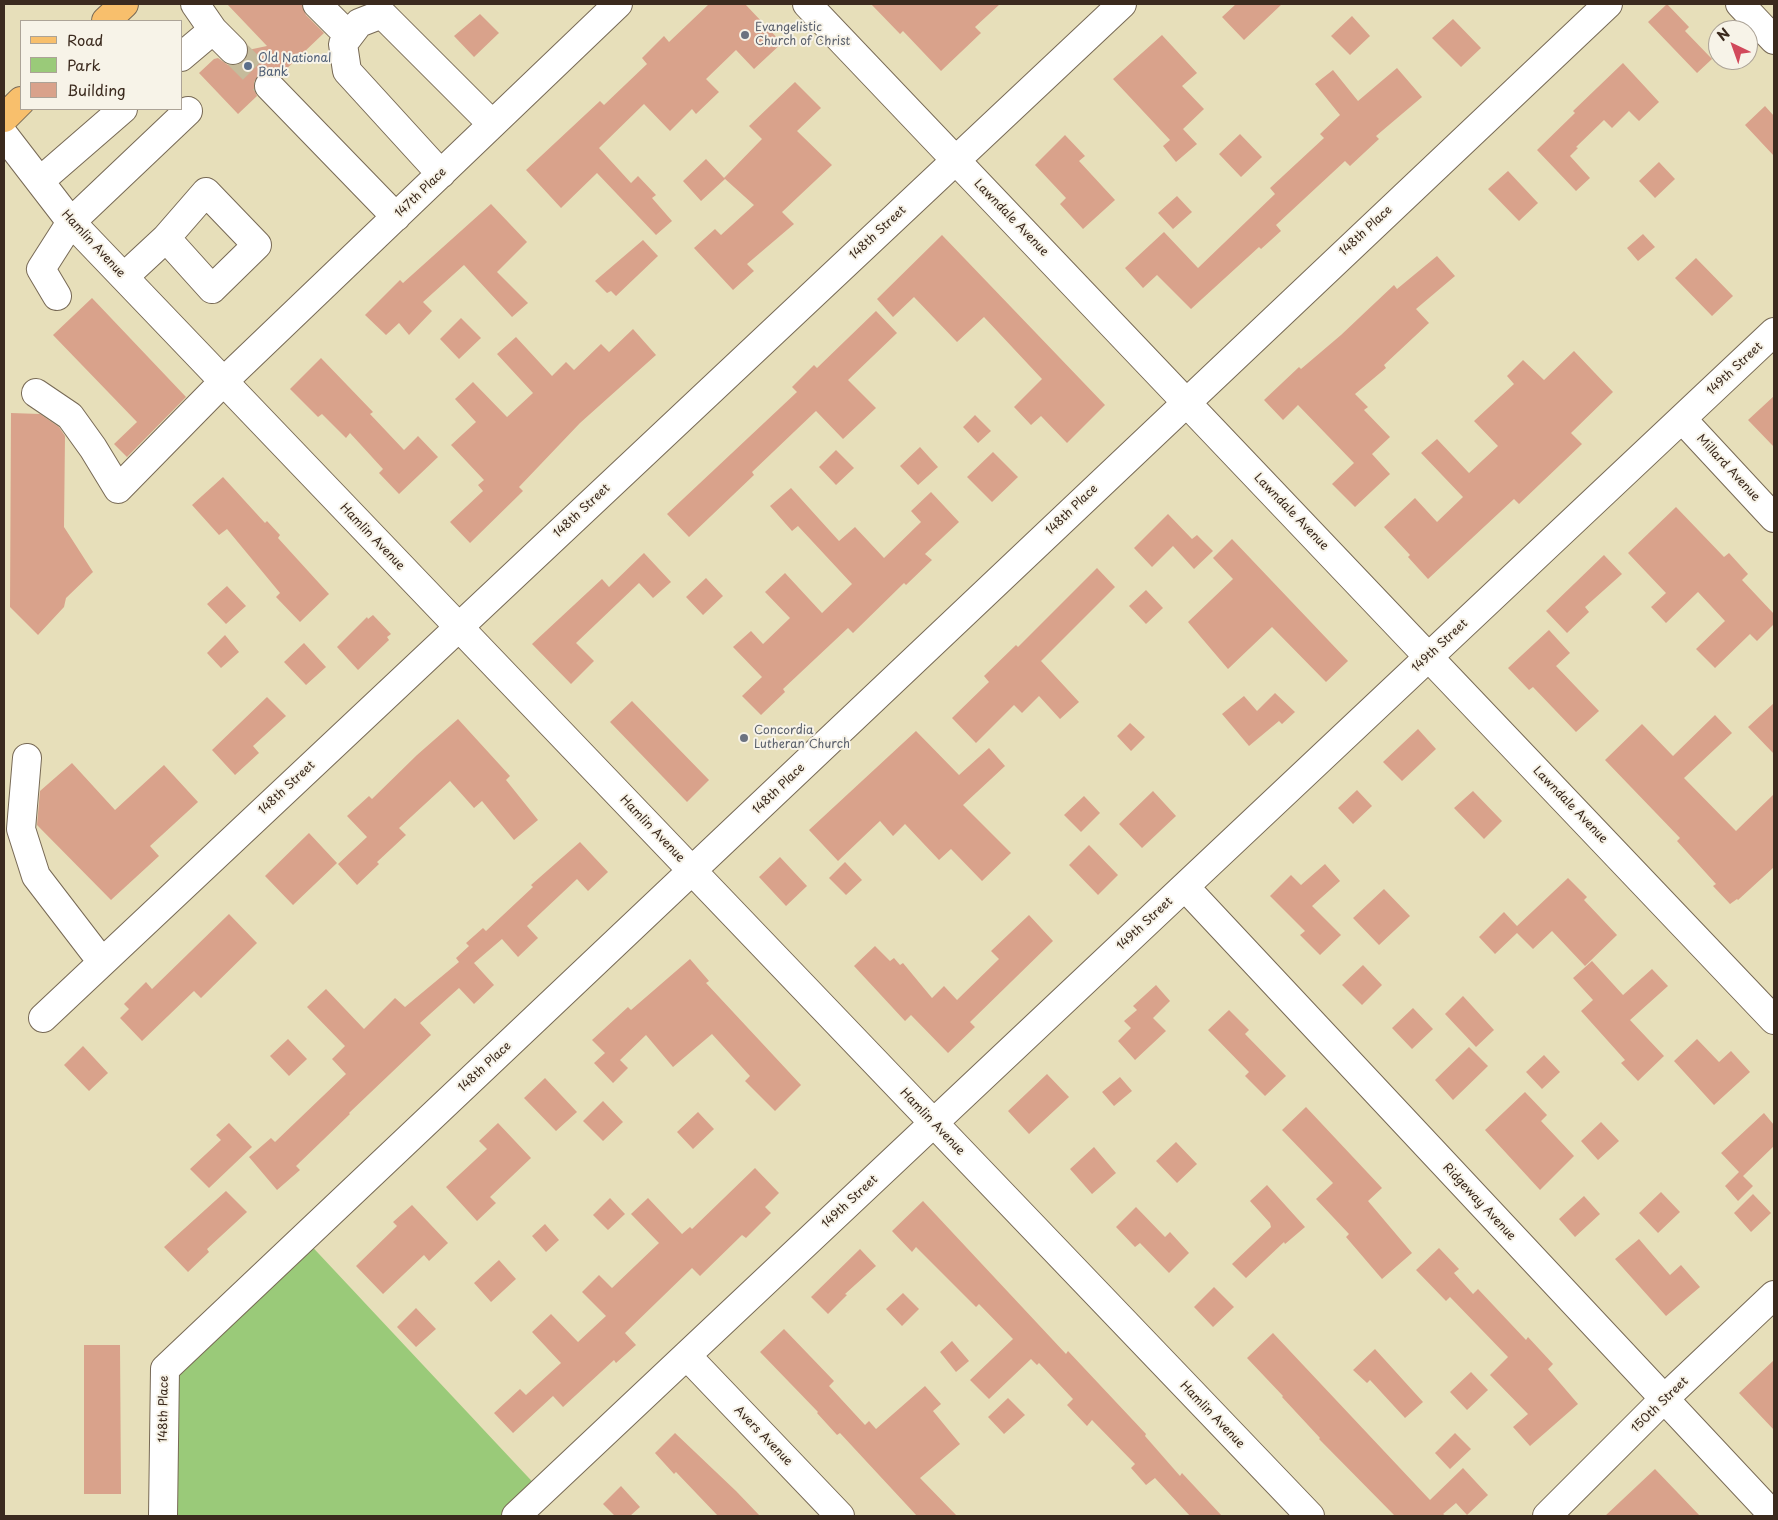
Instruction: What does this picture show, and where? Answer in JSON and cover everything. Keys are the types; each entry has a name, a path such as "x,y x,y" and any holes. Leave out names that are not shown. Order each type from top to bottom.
{"main road":[{"path":"107,20 124,4"},
{"path":"4,118 20,102"}],"street":[{"path":"194,4 213,30 233,50"},
{"path":"317,4 349,36"},
{"name":"147th Place","path":"36,393 70,416 93,448 118,489 224,382 618,4"},
{"name":"Lawndale Avenue","path":"807,4 1774,1020"},
{"name":"148th Street","path":"43,1018 1122,4"},
{"name":"148th Place","path":"163,1516 165,1369 1608,4"},
{"path":"1740,4 1774,40"},
{"path":"440,174 347,71 343,44 359,23 382,14 492,124"},
{"path":"182,56 213,30"},
{"path":"268,86 396,217"},
{"path":"40,181 121,110"},
{"path":"56,296 41,269 71,222 188,112"},
{"name":"Hamlin Avenue","path":"4,135 71,222 1310,1516"},
{"path":"124,277 166,238"},
{"name":"149th Street","path":"516,1516 1774,332"},
{"name":"Millard Avenue","path":"1682,419 1774,518"},
{"path":"27,758 22,829 36,876 102,962"},
{"name":"Ridgeway Avenue","path":"1185,887 1774,1516"},
{"name":"150th Street","path":"1547,1516 1774,1295"},
{"name":"Avers Avenue","path":"687,1356 840,1516"}],"green space":[{"path":"304,1238 542,1492 516,1516 163,1516 165,1369"}],"building":[{"name":"Old National Bank","path":"227,4 302,4 306,15 324,33 280,75 273,71 259,74 254,82 257,96 238,114 199,73 214,59 218,58 228,65 237,65 244,61 248,50 267,46"},
{"path":"709,4 745,4 782,43 754,69 736,50 706,79 719,92 696,114 692,109 670,131 644,104 599,148 631,183 638,176 656,195 652,198 672,221 656,235 597,173 561,208 526,170 600,101 604,105 647,64 642,58 664,36 669,42"},
{"path":"871,4 1000,4 975,27 981,33 941,71 903,31 900,34"},
{"path":"1236,4 1282,4 1244,40 1222,17"},
{"path":"1667,4 1689,27 1685,31 1708,55 1708,63 1697,73 1648,22"},
{"path":"480,14 499,33 474,57 454,36"},
{"path":"1352,16 1370,36 1350,55 1331,36"},
{"path":"1453,19 1481,48 1461,67 1432,38"},
{"path":"1162,35 1197,73 1182,86 1204,109 1183,129 1197,144 1176,162 1163,146 1170,140 1113,79"},
{"path":"1623,63 1659,102 1639,121 1629,111 1612,128 1604,120 1576,147 1578,148 1570,156 1590,178 1576,191 1537,150 1575,113 1573,111"},
{"path":"1397,68 1422,97 1376,136 1379,139 1350,166 1345,161 1276,225 1281,231 1261,249 1259,247 1191,309 1157,275 1143,288 1125,268 1164,232 1198,268 1275,194 1270,188 1324,138 1320,134 1340,115 1315,84 1333,70 1358,101"},
{"path":"795,82 821,108 797,131 832,165 782,212 794,224 747,264 754,271 733,290 694,248 715,229 721,235 754,205 724,178 762,139 749,126"},
{"path":"1765,106 1774,116 1774,156 1745,125"},
{"path":"1240,134 1262,157 1241,177 1219,154"},
{"path":"1065,135 1085,156 1079,161 1115,200 1083,229 1060,204 1066,198 1035,165"},
{"path":"706,159 725,179 701,201 683,181"},
{"path":"1659,162 1675,179 1655,198 1639,181"},
{"path":"1508,171 1538,203 1519,221 1488,189"},
{"path":"1177,196 1192,212 1173,229 1158,213"},
{"path":"491,204 527,242 497,272 528,303 512,317 464,265 423,302 432,311 409,335 399,323 386,335 365,315 400,280 403,283"},
{"path":"1643,234 1655,247 1638,261 1627,248"},
{"path":"942,235 1105,405 1067,443 1041,416 1031,425 1014,407 1042,379 984,317 957,342 914,297 893,317 877,299"},
{"path":"643,240 658,256 616,296 611,291 607,293 595,281"},
{"path":"1437,256 1455,276 1416,309 1429,323 1384,365 1386,368 1355,394 1368,407 1364,410 1390,437 1372,454 1390,474 1355,507 1332,484 1354,463 1298,405 1283,420 1264,400 1299,367 1301,369 1341,335 1394,285 1397,289"},
{"path":"1696,258 1733,296 1712,316 1675,278"},
{"path":"92,298 186,397 127,457 114,444 137,422 53,335"},
{"path":"876,311 897,333 848,380 876,408 843,439 816,411 752,472 754,475 689,537 667,514 797,392 792,387 814,365 817,368"},
{"path":"461,318 481,338 459,359 440,339"},
{"path":"633,329 656,355 580,423 519,487 523,491 470,543 450,522 483,491 478,485 484,480 451,445 476,422 455,399 473,382 507,417 533,393 497,354 516,337 552,376 566,362 574,370 601,344 609,352"},
{"path":"1574,351 1613,392 1571,433 1582,444 1519,504 1514,499 1428,579 1408,557 1410,555 1384,527 1415,498 1437,522 1463,497 1421,453 1437,439 1469,473 1498,446 1474,421 1514,384 1507,376 1523,360 1544,380"},
{"path":"321,358 373,412 370,414 404,450 418,436 438,457 399,494 379,473 383,469 350,433 346,438 322,414 318,417 290,389"},
{"path":"1774,396 1774,447 1748,420"},
{"path":"11,413 40,414 59,427 65,436 64,527 93,572 66,598 64,607 38,635 10,607"},
{"path":"975,415 991,431 978,443 963,427"},
{"path":"920,447 938,467 918,485 900,466"},
{"path":"836,450 854,468 836,485 819,467"},
{"path":"993,452 1018,477 992,502 967,477"},
{"path":"223,477 265,523 267,521 280,535 278,538 329,594 300,622 276,597 280,593 227,529 219,535 192,505"},
{"path":"791,488 839,541 855,527 884,558 921,522 911,511 931,492 959,522 925,554 932,560 906,585 904,583 853,633 848,628 783,689 785,692 761,715 742,696 762,677 733,647 751,631 763,644 790,618 765,592 785,573 822,613 852,584 798,526 792,531 770,506"},
{"path":"1676,507 1724,557 1729,553 1748,574 1742,580 1774,614 1774,624 1757,641 1750,634 1715,668 1696,649 1725,621 1698,592 1666,623 1651,607 1666,593 1628,553"},
{"path":"1168,514 1192,539 1197,535 1213,551 1194,569 1173,546 1152,567 1134,548"},
{"path":"1232,539 1348,661 1326,682 1272,627 1228,669 1188,622 1233,579 1213,558"},
{"path":"644,553 671,582 653,598 639,583 576,643 594,661 571,684 532,644 602,579 609,587"},
{"path":"1604,555 1622,574 1585,607 1589,612 1567,633 1546,611"},
{"path":"1097,568 1115,587 1041,661 1079,702 1060,719 1039,696 1022,713 1014,705 976,743 952,718 989,682 984,676 1016,645 1018,647"},
{"path":"706,578 723,596 703,615 686,597"},
{"path":"227,586 246,606 226,624 207,604"},
{"path":"1146,590 1163,608 1146,624 1129,606"},
{"path":"373,615 391,634 387,637 389,640 358,670 337,647 367,617 368,619"},
{"path":"1549,630 1570,653 1556,666 1599,711 1576,732 1533,687 1529,690 1508,668"},
{"path":"225,635 239,652 221,668 207,653"},
{"path":"304,643 326,667 306,685 284,662"},
{"path":"1275,693 1295,712 1282,724 1279,721 1249,746 1222,714 1244,696 1257,711"},
{"path":"267,697 286,716 253,746 259,753 235,775 212,750"},
{"path":"632,701 709,780 687,802 610,722"},
{"path":"1774,703 1774,754 1748,727"},
{"path":"1715,715 1732,733 1684,778 1736,831 1774,794 1774,867 1738,900 1730,904 1713,886 1716,884 1677,841 1680,838 1605,760 1642,724 1673,756"},
{"path":"458,719 510,776 506,780 538,820 514,840 482,801 474,808 450,781 399,828 406,835 377,862 379,864 357,885 338,864 367,837 347,816 369,796 372,799 417,755"},
{"path":"1130,723 1145,737 1131,751 1117,736"},
{"path":"1418,729 1436,749 1402,781 1383,762"},
{"path":"916,731 959,775 989,748 1005,766 963,805 1011,853 982,881 951,849 939,860 905,824 893,836 880,821 838,861 809,830"},
{"path":"72,763 115,810 164,765 198,802 150,846 159,856 111,900 37,825 40,791"},
{"path":"1357,790 1372,806 1353,824 1338,808"},
{"path":"1153,791 1176,816 1142,848 1119,824"},
{"path":"1473,791 1502,821 1484,839 1454,808"},
{"path":"1084,796 1100,813 1081,832 1064,815"},
{"path":"309,833 337,863 293,905 265,876"},
{"path":"580,842 608,872 588,891 577,879 527,926 538,938 518,957 502,939 474,963 494,985 474,1004 459,988 420,1023 431,1035 296,1166 300,1170 277,1190 249,1157 271,1138 275,1142 346,1074 332,1059 345,1046 307,1007 326,989 364,1029 395,998 405,1007 459,962 456,958 469,946 466,943 483,928 486,931 533,887 531,885"},
{"path":"1089,845 1118,875 1098,895 1069,865"},
{"path":"780,857 807,886 786,906 759,877"},
{"path":"845,862 862,880 846,895 829,878"},
{"path":"1325,864 1340,881 1312,906 1341,935 1320,955 1300,935 1305,931 1270,896 1291,875 1301,885"},
{"path":"1568,878 1587,897 1584,900 1617,935 1585,966 1552,931 1533,949 1517,933 1495,954 1479,937 1504,912 1517,926"},
{"path":"1384,889 1410,916 1379,945 1353,918"},
{"path":"229,914 257,943 201,998 194,991 142,1041 120,1018 129,1009 124,1004 146,982 152,989"},
{"path":"1029,915 1053,941 970,1022 975,1027 948,1053 911,1015 905,1021 854,966 875,946 890,961 894,958 900,965 903,963 932,998 944,986 957,1000 999,959 991,951"},
{"path":"690,959 709,981 706,983 801,1085 775,1111 745,1081 750,1076 712,1034 673,1067 646,1035 620,1060 628,1068 613,1083 594,1063 605,1053 592,1040 628,1007 631,1010"},
{"path":"1592,961 1623,995 1652,969 1668,986 1630,1020 1664,1056 1638,1081 1621,1063 1625,1060 1581,1011 1593,1000 1573,978"},
{"path":"1363,965 1382,985 1362,1005 1342,985"},
{"path":"1156,985 1170,1001 1153,1018 1166,1031 1135,1060 1118,1041 1131,1028 1124,1021 1137,1010 1133,1006"},
{"path":"1463,996 1494,1030 1476,1047 1445,1014"},
{"path":"1413,1008 1433,1029 1412,1049 1392,1028"},
{"path":"1229,1010 1249,1030 1245,1034 1286,1076 1265,1096 1245,1076 1249,1072 1208,1030"},
{"path":"288,1039 307,1059 289,1076 270,1056"},
{"path":"1697,1039 1719,1062 1731,1051 1750,1072 1714,1105 1674,1061"},
{"path":"83,1046 108,1073 89,1091 64,1065"},
{"path":"1469,1047 1488,1066 1453,1100 1435,1080"},
{"path":"1544,1055 1560,1072 1542,1089 1526,1072"},
{"path":"1047,1074 1069,1097 1029,1134 1008,1111"},
{"path":"1120,1077 1132,1091 1114,1106 1102,1092"},
{"path":"545,1078 577,1112 556,1131 524,1098"},
{"path":"1525,1092 1547,1115 1541,1121 1574,1156 1540,1190 1485,1130"},
{"path":"603,1101 623,1122 603,1141 583,1121"},
{"path":"1306,1107 1382,1188 1368,1201 1412,1253 1382,1279 1346,1237 1349,1234 1316,1199 1333,1183 1282,1130"},
{"path":"698,1112 714,1129 693,1149 677,1132"},
{"path":"1764,1113 1774,1125 1774,1146 1743,1176 1753,1186 1738,1201 1725,1186 1739,1172 1721,1153"},
{"path":"1601,1122 1619,1141 1598,1160 1581,1141"},
{"path":"229,1123 252,1147 209,1188 190,1169 221,1140 216,1135"},
{"path":"498,1123 531,1158 490,1197 496,1203 477,1221 446,1187 487,1149 479,1141"},
{"path":"1176,1142 1197,1164 1177,1183 1156,1161"},
{"path":"1094,1147 1116,1173 1092,1194 1070,1169"},
{"path":"755,1168 779,1193 765,1207 771,1213 746,1238 742,1235 700,1276 692,1268 625,1333 636,1345 616,1363 614,1360 563,1407 553,1396 513,1433 494,1413 520,1389 526,1395 561,1363 532,1332 551,1314 578,1342 606,1316 582,1292 599,1275 612,1288 659,1243 631,1214 648,1198 682,1234 690,1227 692,1229"},
{"path":"1267,1185 1305,1227 1285,1244 1284,1242 1246,1278 1232,1264 1271,1227 1270,1223 1250,1201"},
{"path":"226,1191 247,1212 207,1249 209,1252 188,1272 164,1247"},
{"path":"1661,1192 1680,1212 1658,1233 1639,1213"},
{"path":"1753,1194 1771,1213 1751,1232 1734,1213"},
{"path":"1584,1196 1600,1214 1575,1237 1559,1219"},
{"path":"610,1198 625,1214 608,1230 593,1215"},
{"path":"923,1201 1066,1354 1068,1351 1146,1434 1145,1436 1180,1476 1182,1473 1222,1516 1190,1516 1155,1478 1146,1485 1131,1468 1135,1464 1092,1420 1087,1426 1067,1405 1073,1399 1039,1363 1037,1365 1031,1359 989,1399 970,1380 1013,1339 979,1304 976,1307 916,1247 912,1252 892,1231"},
{"path":"412,1205 448,1243 429,1261 424,1255 383,1294 356,1266 397,1226 393,1222"},
{"path":"1136,1207 1165,1237 1170,1232 1189,1253 1169,1273 1140,1243 1135,1247 1116,1227"},
{"path":"545,1224 559,1240 546,1252 532,1236"},
{"path":"1639,1239 1670,1275 1681,1265 1700,1287 1666,1316 1615,1259"},
{"path":"1439,1248 1459,1269 1454,1273 1473,1294 1478,1289 1526,1340 1528,1337 1553,1364 1548,1369 1578,1404 1530,1446 1513,1427 1528,1414 1490,1375 1508,1357 1450,1297 1446,1301 1416,1270"},
{"path":"860,1249 876,1266 845,1294 847,1295 828,1314 811,1297"},
{"path":"499,1260 516,1279 491,1302 474,1283"},
{"path":"1214,1287 1234,1307 1213,1327 1194,1307"},
{"path":"903,1293 919,1309 902,1326 886,1309"},
{"path":"416,1308 436,1329 416,1347 397,1327"},
{"path":"784,1329 834,1381 829,1386 865,1425 869,1421 876,1429 925,1386 941,1404 933,1411 960,1444 920,1478 957,1516 917,1516 840,1433 837,1435 818,1412 760,1352"},
{"path":"1273,1333 1430,1500 1463,1468 1488,1495 1467,1515 1456,1503 1443,1514 1446,1516 1395,1516 1319,1439 1283,1396 1247,1358"},
{"path":"952,1341 969,1361 956,1372 940,1352"},
{"path":"84,1345 120,1345 121,1494 84,1494"},
{"path":"1375,1349 1423,1402 1405,1418 1370,1380 1367,1383 1353,1370"},
{"path":"1774,1360 1774,1430 1739,1393"},
{"path":"1471,1372 1488,1390 1467,1410 1450,1392"},
{"path":"1008,1398 1025,1415 1004,1434 988,1417"},
{"path":"675,1433 760,1516 718,1516 676,1472 674,1474 655,1453"},
{"path":"1455,1433 1471,1449 1450,1469 1435,1453"},
{"path":"1655,1469 1700,1516 1605,1516"},
{"path":"621,1486 640,1507 630,1516 615,1516 603,1504"}],"tunnel":[{"path":"233,50 269,86"}],"place":[{"name":"Evangelistic Church of Christ","path":"745,35"},
{"name":"Old National Bank","path":"248,66"},
{"name":"Concordia Lutheran Church","path":"744,738"}]}
